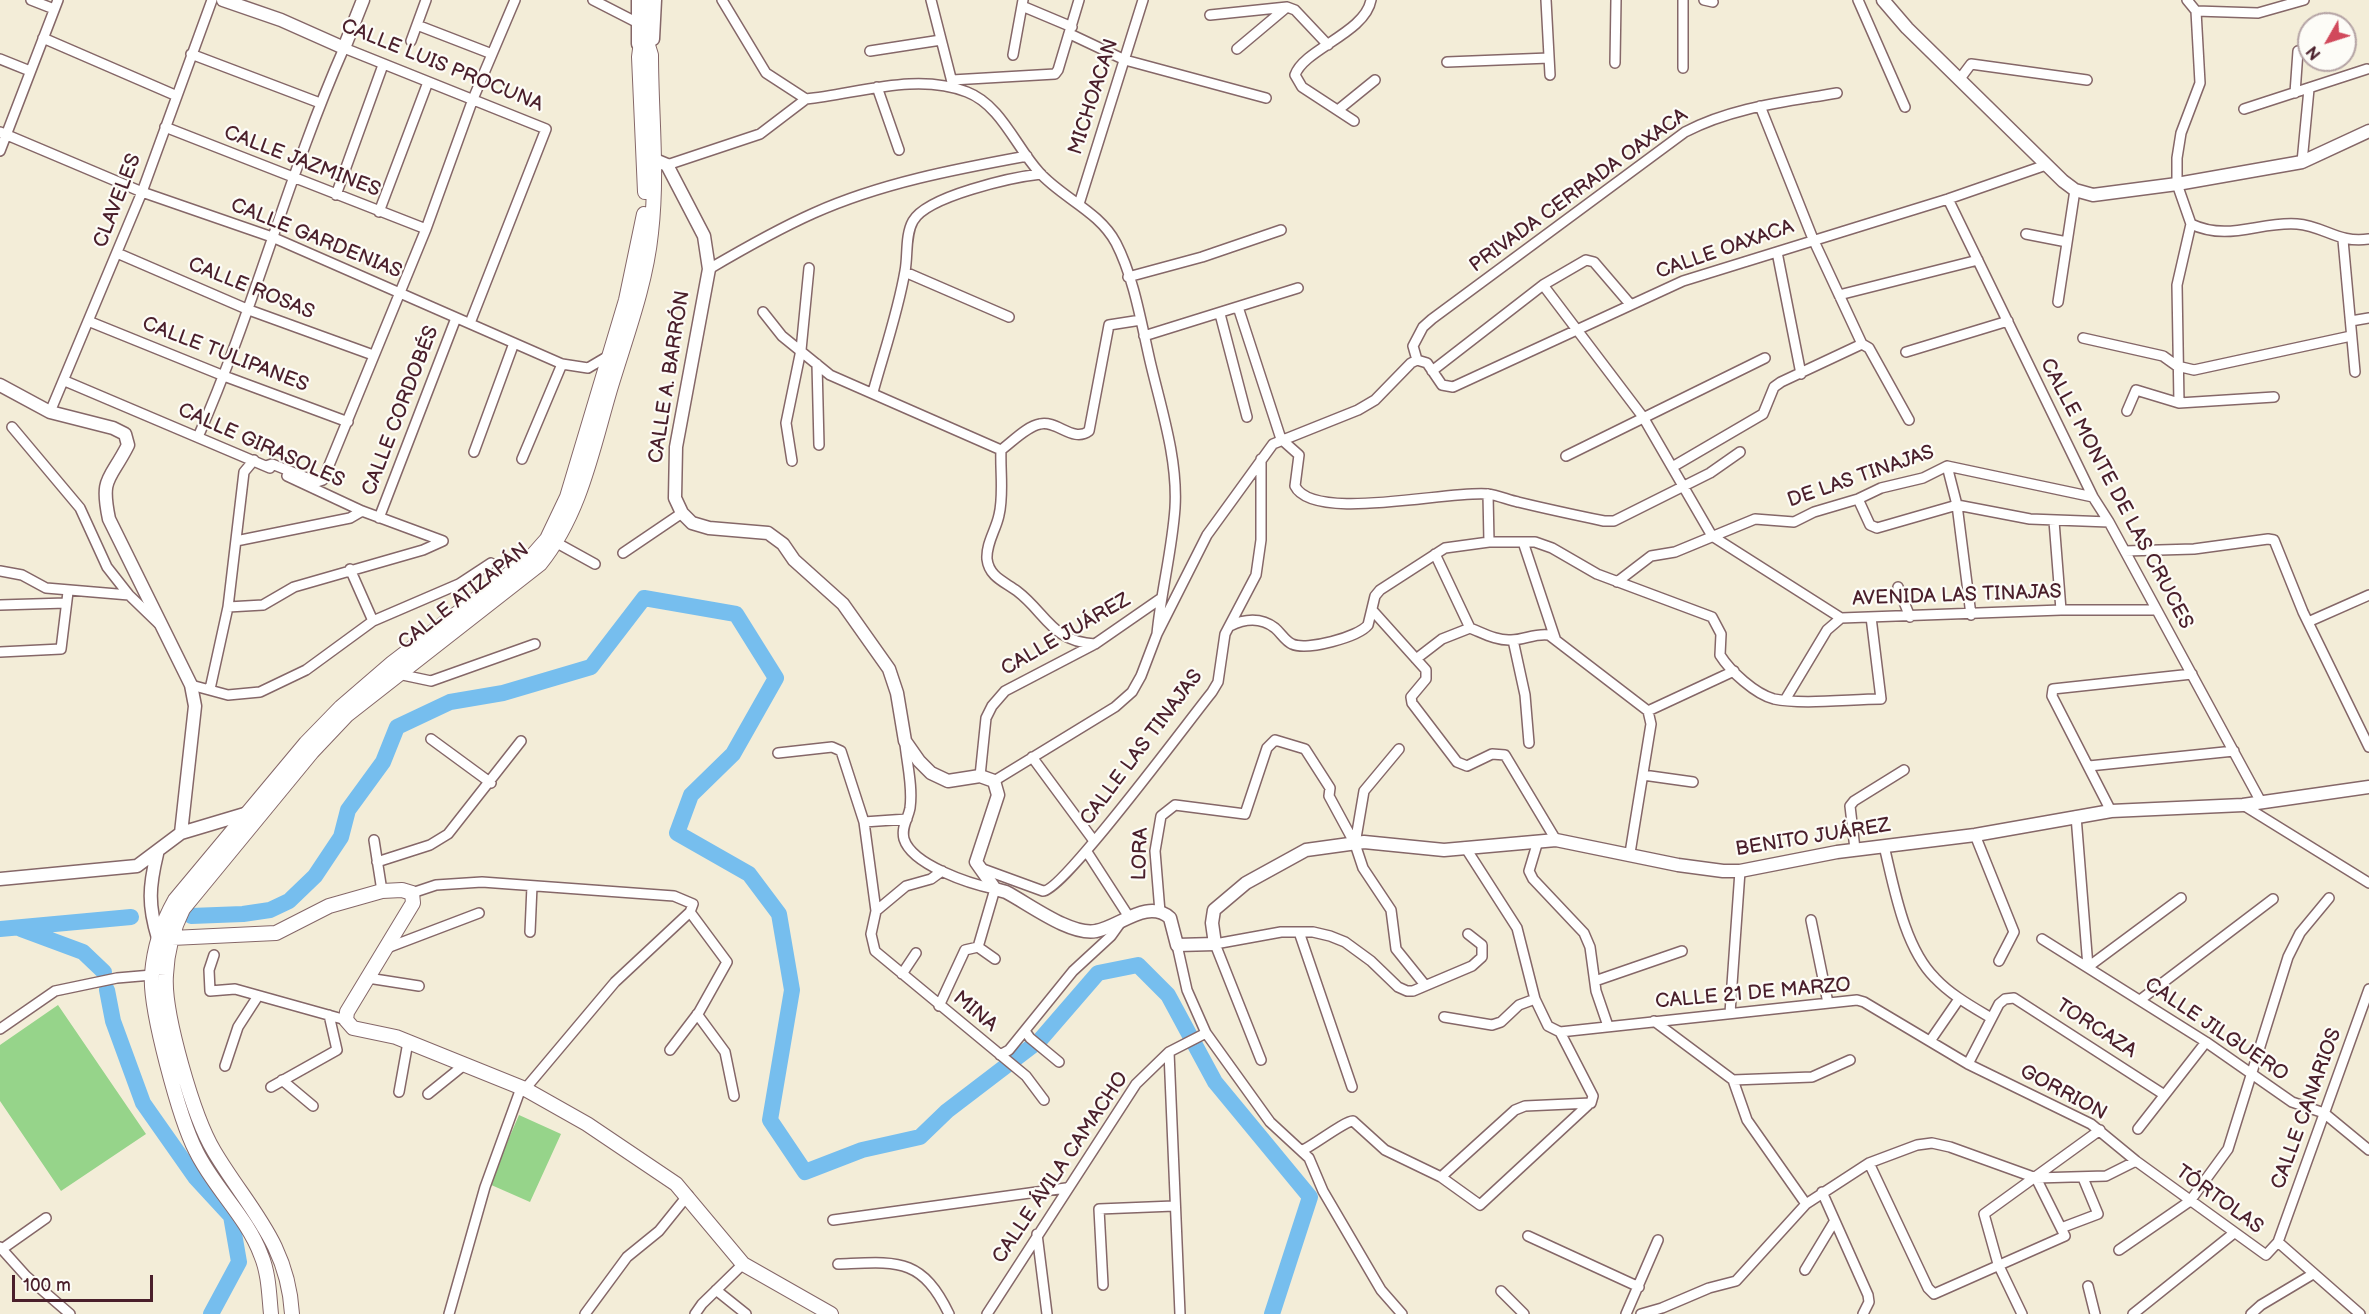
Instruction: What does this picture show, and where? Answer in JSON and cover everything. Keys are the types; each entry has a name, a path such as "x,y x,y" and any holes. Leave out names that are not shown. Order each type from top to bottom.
{"main road":[{"path":"615,357 642,230 645,157 643,0"},
{"path":"615,357 635,308 651,235 661,163 645,56 648,0"},
{"name":"CALLE ATIZAPÁN","path":"254,816 347,715 540,564 557,543 578,499 615,357"},
{"name":"CALLE ATIZAPÁN","path":"254,816 306,744 341,707 392,663 532,556 547,539 567,497 615,357"},
{"path":"254,816 183,909 165,938 152,975 154,1004 189,1133 207,1172 248,1229 262,1256 271,1314"},
{"path":"165,938 276,933 329,906 382,891 402,890 412,893 413,903 347,1012 346,1020 353,1028 408,1042 523,1089 587,1124 676,1184 688,1195 743,1264 831,1314"},
{"path":"165,938 167,1003 195,1108 214,1152 268,1232 283,1268 292,1314"}],"street":[{"path":"0,151 3,133 56,5 31,0"},
{"name":"CLAVELES","path":"50,412 65,381 142,192 212,0"},
{"name":"CALLE LUIS PROCUNA","path":"223,0 281,20 383,65 546,129 470,323"},
{"path":"198,436 249,310 272,237 320,103 363,0"},
{"path":"411,41 426,0"},
{"path":"266,466 272,464 320,482 348,422 373,355 426,229 473,99 515,0"},
{"path":"593,0 636,22"},
{"path":"638,0 636,22 645,56"},
{"path":"645,56 655,0"},
{"path":"722,0 766,73 806,99"},
{"path":"931,0 953,84 978,97 993,110 1041,174 1101,224 1115,242 1128,277 1141,320 1170,447 1174,486 1170,548 1156,634"},
{"path":"661,163 760,134 806,99 877,87 953,84 1008,75 1050,76 1058,70 1079,0"},
{"name":"MICHOACAN","path":"1079,204 1143,0"},
{"path":"1354,121 1302,87 1295,75 1302,64 1362,17 1371,0"},
{"path":"1546,0 1550,75"},
{"path":"1615,63 1616,0"},
{"path":"1683,0 1683,68"},
{"path":"1858,0 1905,107"},
{"path":"1883,0 1907,28 2046,165 2075,190 2093,195 2177,184 2302,162 2369,131"},
{"path":"2179,403 2177,285 2191,225 2177,184 2179,139 2200,83 2192,7 2258,13 2304,0"},
{"path":"1013,55 1023,3 1125,60 1266,98"},
{"path":"1210,15 1287,7 1296,10 1328,45"},
{"path":"1237,50 1287,7"},
{"path":"417,25 492,54"},
{"path":"43,38 177,96"},
{"path":"870,51 941,40"},
{"path":"191,54 320,103"},
{"path":"1447,62 1549,58"},
{"path":"0,59 30,71"},
{"path":"1959,80 1971,64 2087,80"},
{"path":"336,195 383,65"},
{"path":"2295,93 2297,65"},
{"path":"2244,109 2367,69"},
{"path":"2344,72 2344,77"},
{"path":"1338,110 1375,80"},
{"path":"379,212 428,82"},
{"path":"877,87 899,150"},
{"path":"2302,162 2309,89"},
{"name":"PRIVADA CERRADA OAXACA","path":"1417,360 1413,345 1432,319 1685,132 1722,116 1760,106 1837,93"},
{"path":"1760,106 1813,239 1862,344 1869,348 1909,420"},
{"name":"CALLE JAZMINES","path":"165,127 426,229"},
{"name":"CALLE GARDENIAS","path":"3,133 142,192 272,237 562,364 588,368 615,357"},
{"path":"709,269 816,212 857,197 949,171 1027,156"},
{"name":"CALLE A. BARRÓN","path":"661,163 704,237 709,269 676,447 673,489 682,513"},
{"name":"CALLE OAXACA","path":"1417,360 1427,363 1442,385 1453,387 1683,281 1948,199 2046,165"},
{"path":"873,392 905,272 913,222 926,210 989,183 1041,174"},
{"path":"2058,302 2075,190"},
{"name":"CALLE MONTE DE LAS CRUCES","path":"1948,199 2008,321 2051,416 2260,802"},
{"path":"2191,225 2212,232 2248,231 2295,224 2343,240 2369,239"},
{"path":"1128,277 1202,257 1281,230"},
{"path":"2026,234 2067,242"},
{"path":"2343,240 2355,372"},
{"path":"1777,252 1801,374"},
{"name":"CALLE ROSAS","path":"117,253 249,310 373,355"},
{"path":"1432,371 1543,285 1590,260 1630,304"},
{"path":"1839,295 1978,260"},
{"path":"792,461 786,423 801,350 809,268"},
{"path":"905,272 1009,317"},
{"path":"1543,285 1643,417 1674,466 1712,536"},
{"path":"1144,336 1298,288"},
{"path":"1238,307 1281,439 1299,455 1295,486 1297,490 1327,501 1377,504 1439,495 1488,494 1604,521 1614,521 1710,473 1740,452"},
{"path":"763,312 782,336 830,375 1001,450"},
{"path":"1220,314 1247,417"},
{"name":"CALLE CORDOBÉS","path":"379,518 456,318"},
{"path":"2351,321 2369,318"},
{"path":"1001,450 1036,424 1045,423 1075,435 1089,431 1109,325 1141,320"},
{"name":"CALLE TULIPANES","path":"88,321 224,376 348,422"},
{"path":"1906,352 2008,321"},
{"path":"2083,338 2163,356 2177,366 2194,370 2351,336"},
{"path":"474,452 514,343"},
{"path":"1674,466 1763,414 1774,387 1862,344"},
{"path":"1566,456 1765,358"},
{"path":"994,781 1124,701 1142,676 1156,634 1207,534 1261,459 1281,439 1338,418 1376,400 1411,363 1417,360"},
{"path":"522,459 562,364"},
{"path":"817,364 819,445"},
{"name":"CALLE GIRASOLES","path":"65,381 254,460 362,511 443,541 423,550 350,569"},
{"path":"0,385 50,412 113,428 125,434 128,445 105,482 104,497 109,519 159,625 191,685 195,706 181,833"},
{"path":"2127,411 2136,390 2179,403 2269,398"},
{"path":"12,427 80,508 107,567 129,595 159,625"},
{"path":"1001,450 1000,513 987,556 990,568 995,576 1017,591 1047,624 1077,640 1095,644"},
{"name":"CALLE LAS TINAJAS","path":"978,867 1048,891 1087,852 1212,692 1218,682 1222,641 1256,575 1261,540 1261,459"},
{"path":"210,688 228,607 244,472 254,460"},
{"path":"1947,466 1957,505 1971,615"},
{"name":"DE LAS TINAJAS","path":"1617,582 1651,556 1674,552 1755,519 1794,522 1814,512 1858,499 1881,488 1923,478 1947,466 2093,497"},
{"path":"1488,494 1489,542"},
{"path":"1858,499 1869,522 1873,527 1880,528 1957,505 2055,521 2109,522"},
{"path":"236,541 350,518 362,511"},
{"path":"623,553 682,513 692,523 698,525 760,532 775,537 794,560 843,604 894,679 905,741 910,795 907,819 903,827 904,840 910,850 958,879 995,889 1084,932 1104,929 1125,919 1160,912 1170,918 1186,990 1206,1033 1269,1122 1303,1150 1323,1191 1381,1290 1402,1314"},
{"path":"2055,521 2061,610"},
{"name":"AVENIDA LAS TINAJAS","path":"1712,536 1841,618 2061,610 2155,610"},
{"path":"2125,551 2193,549 2268,538 2274,540 2308,622 2369,747"},
{"path":"1230,626 1241,621 1258,621 1274,627 1291,644 1306,646 1359,633 1368,625 1375,596 1380,590 1435,554 1454,546 1489,542 1544,544 1597,574 1712,617 1721,634 1720,656 1734,671 1766,696 1785,700 1881,699 1871,617"},
{"path":"1523,542 1555,638"},
{"path":"557,543 595,564"},
{"path":"1435,554 1470,628"},
{"path":"191,685 228,694 260,692 306,670 374,621 459,584 491,563"},
{"path":"228,607 263,605 294,587 350,569 374,621"},
{"path":"0,571 22,575 46,588 68,592 129,595"},
{"path":"1898,587 1910,617"},
{"path":"0,652 61,649 68,592"},
{"path":"2308,622 2369,595"},
{"name":"CALLE JUÁREZ","path":"980,776 986,718 1005,691 1095,644 1160,599"},
{"path":"0,604 66,603"},
{"path":"1372,610 1428,674 1411,697 1412,703 1457,762 1462,766 1467,766 1492,754 1505,755 1556,840"},
{"path":"1785,700 1827,630 1841,618"},
{"path":"1416,659 1442,639 1470,628 1499,639 1513,640 1543,634 1555,638 1648,711 1651,724 1630,854"},
{"path":"1513,640 1525,695 1529,743"},
{"path":"397,674 431,681 535,644"},
{"path":"1648,711 1734,671"},
{"path":"2111,811 2052,696 2053,689 2192,674"},
{"path":"431,739 491,783"},
{"name":"LORA","path":"1160,912 1155,850 1161,816 1175,805 1245,814 1267,748 1275,740 1305,749 1330,788 1329,796 1355,844"},
{"path":"377,862 430,845 448,834 491,783 521,741"},
{"path":"905,741 919,760 941,779 948,781 980,776 994,781"},
{"path":"778,753 832,747 841,751 864,822 876,911"},
{"path":"1399,749 1364,792 1355,844 1359,861 1391,910 1396,949 1425,985"},
{"path":"2089,766 2234,751"},
{"path":"1032,757 1094,841"},
{"path":"1855,849 1850,806 1854,801 1904,770"},
{"path":"1642,774 1693,782"},
{"path":"994,781 998,795 987,833 976,856 978,867 995,889"},
{"name":"BENITO JUÁREZ","path":"1215,944 1212,923 1214,910 1238,888 1306,850 1386,843 1429,850 1556,840 1688,866 1740,871 1855,849 1975,835 2111,811 2243,805 2369,787"},
{"path":"2243,805 2369,883"},
{"path":"0,879 137,866 157,854 181,833 254,816"},
{"path":"2076,816 2088,967"},
{"path":"864,822 907,819"},
{"path":"1975,835 2014,932 1999,961"},
{"path":"374,840 382,891"},
{"path":"1538,841 1529,871 1533,879 1584,933 1590,947 1595,981 1608,1026"},
{"path":"1884,846 1902,917 1912,941 1933,977 1959,999 1991,1018 1968,1064"},
{"path":"1303,1150 1324,1140 1350,1120 1385,1150 1441,1177 1480,1205 1592,1103 1593,1096 1560,1032 1548,1026 1535,999 1517,928 1465,848"},
{"path":"1087,852 1125,919"},
{"path":"157,854 149,887 150,912 165,938"},
{"path":"876,911 906,886 931,879 942,871"},
{"path":"1730,1013 1740,871"},
{"path":"412,893 435,885 482,882 674,896 691,908 727,962 697,1014 670,1050"},
{"path":"530,932 532,886"},
{"path":"978,947 995,889"},
{"path":"2088,967 2181,898"},
{"path":"2119,1250 2190,1201 2228,1149 2288,957 2300,933 2329,898"},
{"path":"2140,1000 2273,899"},
{"path":"449,1314 485,1187 523,1089 615,982 691,908"},
{"name":"MINA","path":"876,911 872,943 875,951 1003,1057 1027,1035 1073,971 1111,936 1125,919"},
{"path":"387,948 479,913"},
{"path":"1811,920 1828,1003"},
{"path":"1177,945 1215,944 1281,932 1313,932 1345,942 1371,961 1398,987 1413,991 1472,966 1482,957 1482,945 1468,934"},
{"path":"1299,932 1352,1087"},
{"name":"CALLE JILGUERO","path":"2042,939 2206,1041 2292,1102 2324,1113 2369,1150"},
{"path":"1215,944 1261,1060"},
{"path":"939,1005 965,950 978,947 995,959"},
{"path":"1595,981 1682,951"},
{"path":"902,974 916,953"},
{"path":"214,955 209,970 210,991 235,989 346,1020"},
{"path":"0,1029 55,991 117,978 152,975"},
{"path":"368,978 419,986"},
{"name":"CALLE CANARIOS","path":"2278,1242 2369,989"},
{"path":"225,1066 238,1027 258,996"},
{"name":"TORCAZA","path":"1991,1018 1999,1004 2009,997 2163,1094"},
{"path":"1444,1017 1492,1025 1501,1022 1524,1004 1535,999"},
{"path":"1930,1041 1959,999"},
{"name":"CALLE 21 DE MARZO","path":"1560,1032 1828,1003 1864,1002 1968,1064"},
{"path":"697,1014 724,1052 734,1096"},
{"path":"271,1087 337,1050 328,1015"},
{"path":"1654,1021 1733,1080 1747,1120 1806,1204"},
{"name":"CALLE ÁVILA CAMACHO","path":"987,1314 1036,1234 1136,1084 1169,1052 1206,1033"},
{"path":"1027,1035 1059,1062"},
{"path":"2138,1129 2206,1041"},
{"path":"399,1092 408,1042"},
{"path":"1169,1052 1180,1314"},
{"path":"1003,1057 1026,1076 1044,1100"},
{"path":"1733,1080 1812,1077 1850,1060"},
{"name":"GORRION","path":"1968,1064 2100,1130 2136,1161"},
{"path":"428,1094 464,1065"},
{"path":"282,1080 313,1106"},
{"path":"1441,1177 1515,1110 1525,1106 1588,1105"},
{"path":"2022,1314 1998,1264 1983,1217 1986,1211 2036,1178 2100,1130"},
{"path":"1641,1314 1662,1308 1709,1288 1736,1281 1806,1204 1869,1163 1917,1145 1932,1143 1950,1147 2036,1178 2083,1178 2111,1174 2136,1161"},
{"name":"TÓRTOLAS","path":"2136,1161 2264,1255 2268,1255 2278,1242"},
{"path":"1869,1163 1928,1288 1934,1294 2098,1214 2083,1178"},
{"path":"2036,1178 2063,1232"},
{"path":"833,1220 1066,1188"},
{"path":"1822,1192 1868,1295 1869,1302 1863,1314"},
{"path":"585,1314 627,1257 659,1231 688,1195"},
{"path":"1103,1285 1100,1209 1174,1206"},
{"path":"46,1218 1,1248 26,1276 70,1314"},
{"path":"1805,1270 1834,1222"},
{"path":"2133,1314 2234,1233"},
{"path":"1036,1234 1047,1314"},
{"path":"1528,1236 1639,1287"},
{"path":"1626,1314 1658,1240"},
{"path":"2278,1242 2355,1313"},
{"path":"838,1264 900,1263 918,1272 938,1291 949,1314"},
{"path":"695,1314 743,1264"},
{"path":"2251,1314 2261,1305 2313,1274"},
{"path":"2088,1286 2096,1314"},
{"path":"716,1290 746,1314"},
{"path":"938,1291 944,1314"},
{"path":"1501,1291 1524,1314"}],"green space":[{"path":"58,1005 146,1134 61,1191 0,1101 0,1045"},
{"path":"519,1115 561,1134 530,1202 489,1184"}],"waterway":[{"path":"191,916 243,914 270,910 289,901 315,876 341,837 348,810 383,762 397,727 450,702 503,693 591,667 644,598 736,614 776,678 733,754 691,795 677,833 749,874 779,914 792,990 770,1120 805,1172 862,1150 920,1137 947,1111 1040,1040 1098,973 1138,965 1168,995 1215,1082 1310,1197 1272,1314"},
{"path":"0,929 131,917"},
{"path":"21,929 83,952 104,972"},
{"path":"107,990 113,1021 143,1103 195,1177 231,1216 239,1262 211,1314"}]}
